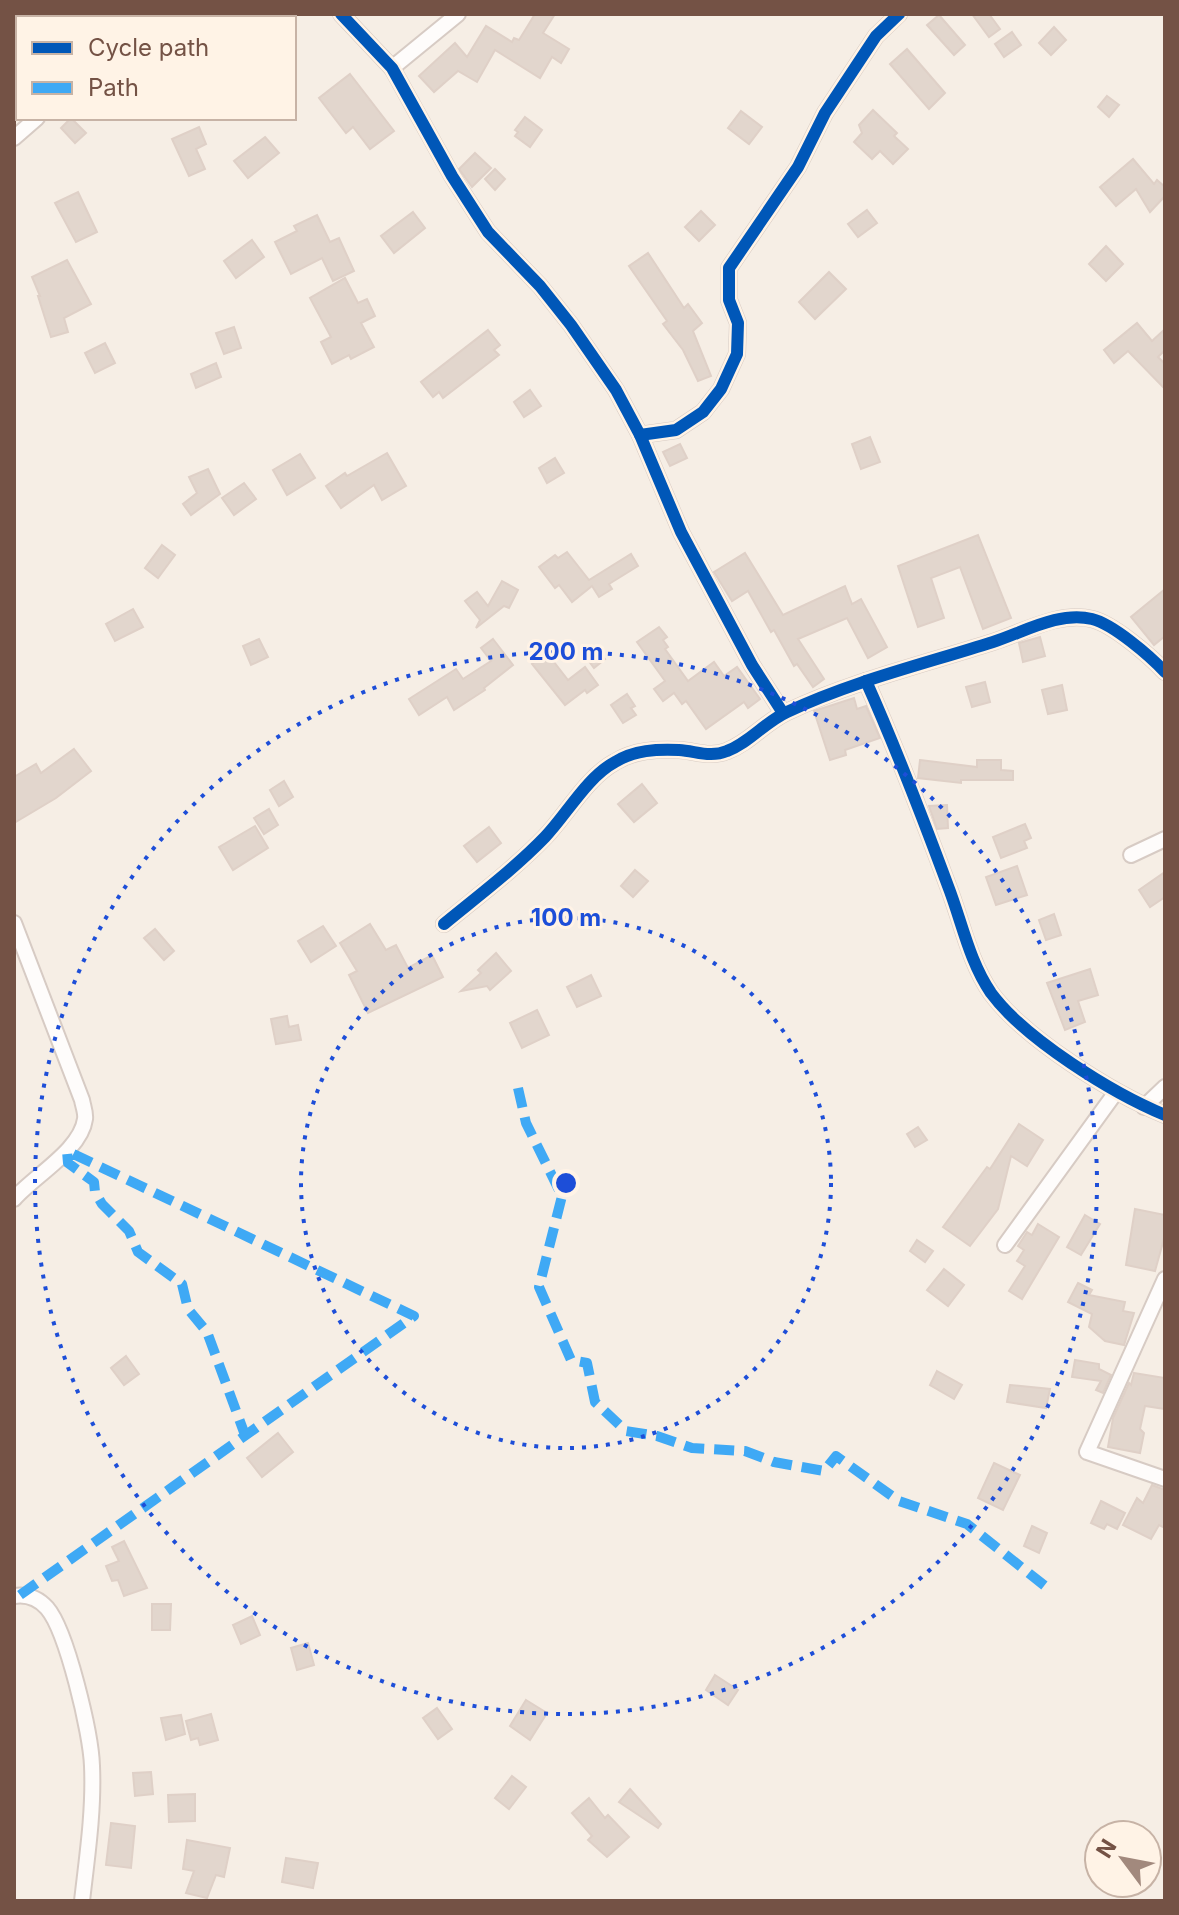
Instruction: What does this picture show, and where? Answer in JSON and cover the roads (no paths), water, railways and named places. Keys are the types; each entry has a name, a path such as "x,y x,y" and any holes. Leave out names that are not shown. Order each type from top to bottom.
{"street":[{"path":"341,14 392,68 452,176 488,232 540,286 616,390 640,435 681,532 752,665 783,713"},
{"path":"392,68 458,14"},
{"path":"640,435 676,430 703,412 721,389 737,354 738,323 729,300 729,268 798,167 825,113 876,36 899,14"},
{"path":"14,138 35,120"},
{"path":"444,924 527,855 571,809 590,782 616,761 640,751 679,750 710,755 732,750 783,713 866,681 1071,617 1091,618 1110,627 1165,672"},
{"path":"866,681 904,766 978,971 993,995 1024,1028 1116,1092 1165,1115"},
{"path":"1131,855 1165,839"},
{"path":"14,923 82,1100 85,1117 81,1132 67,1151 14,1199"},
{"path":"1144,1107 1165,1087"},
{"path":"1005,1245 1116,1092"},
{"path":"1165,1279 1087,1452 1165,1479"},
{"path":"14,1596 33,1597 50,1611 84,1709 92,1766 82,1901"}]}
